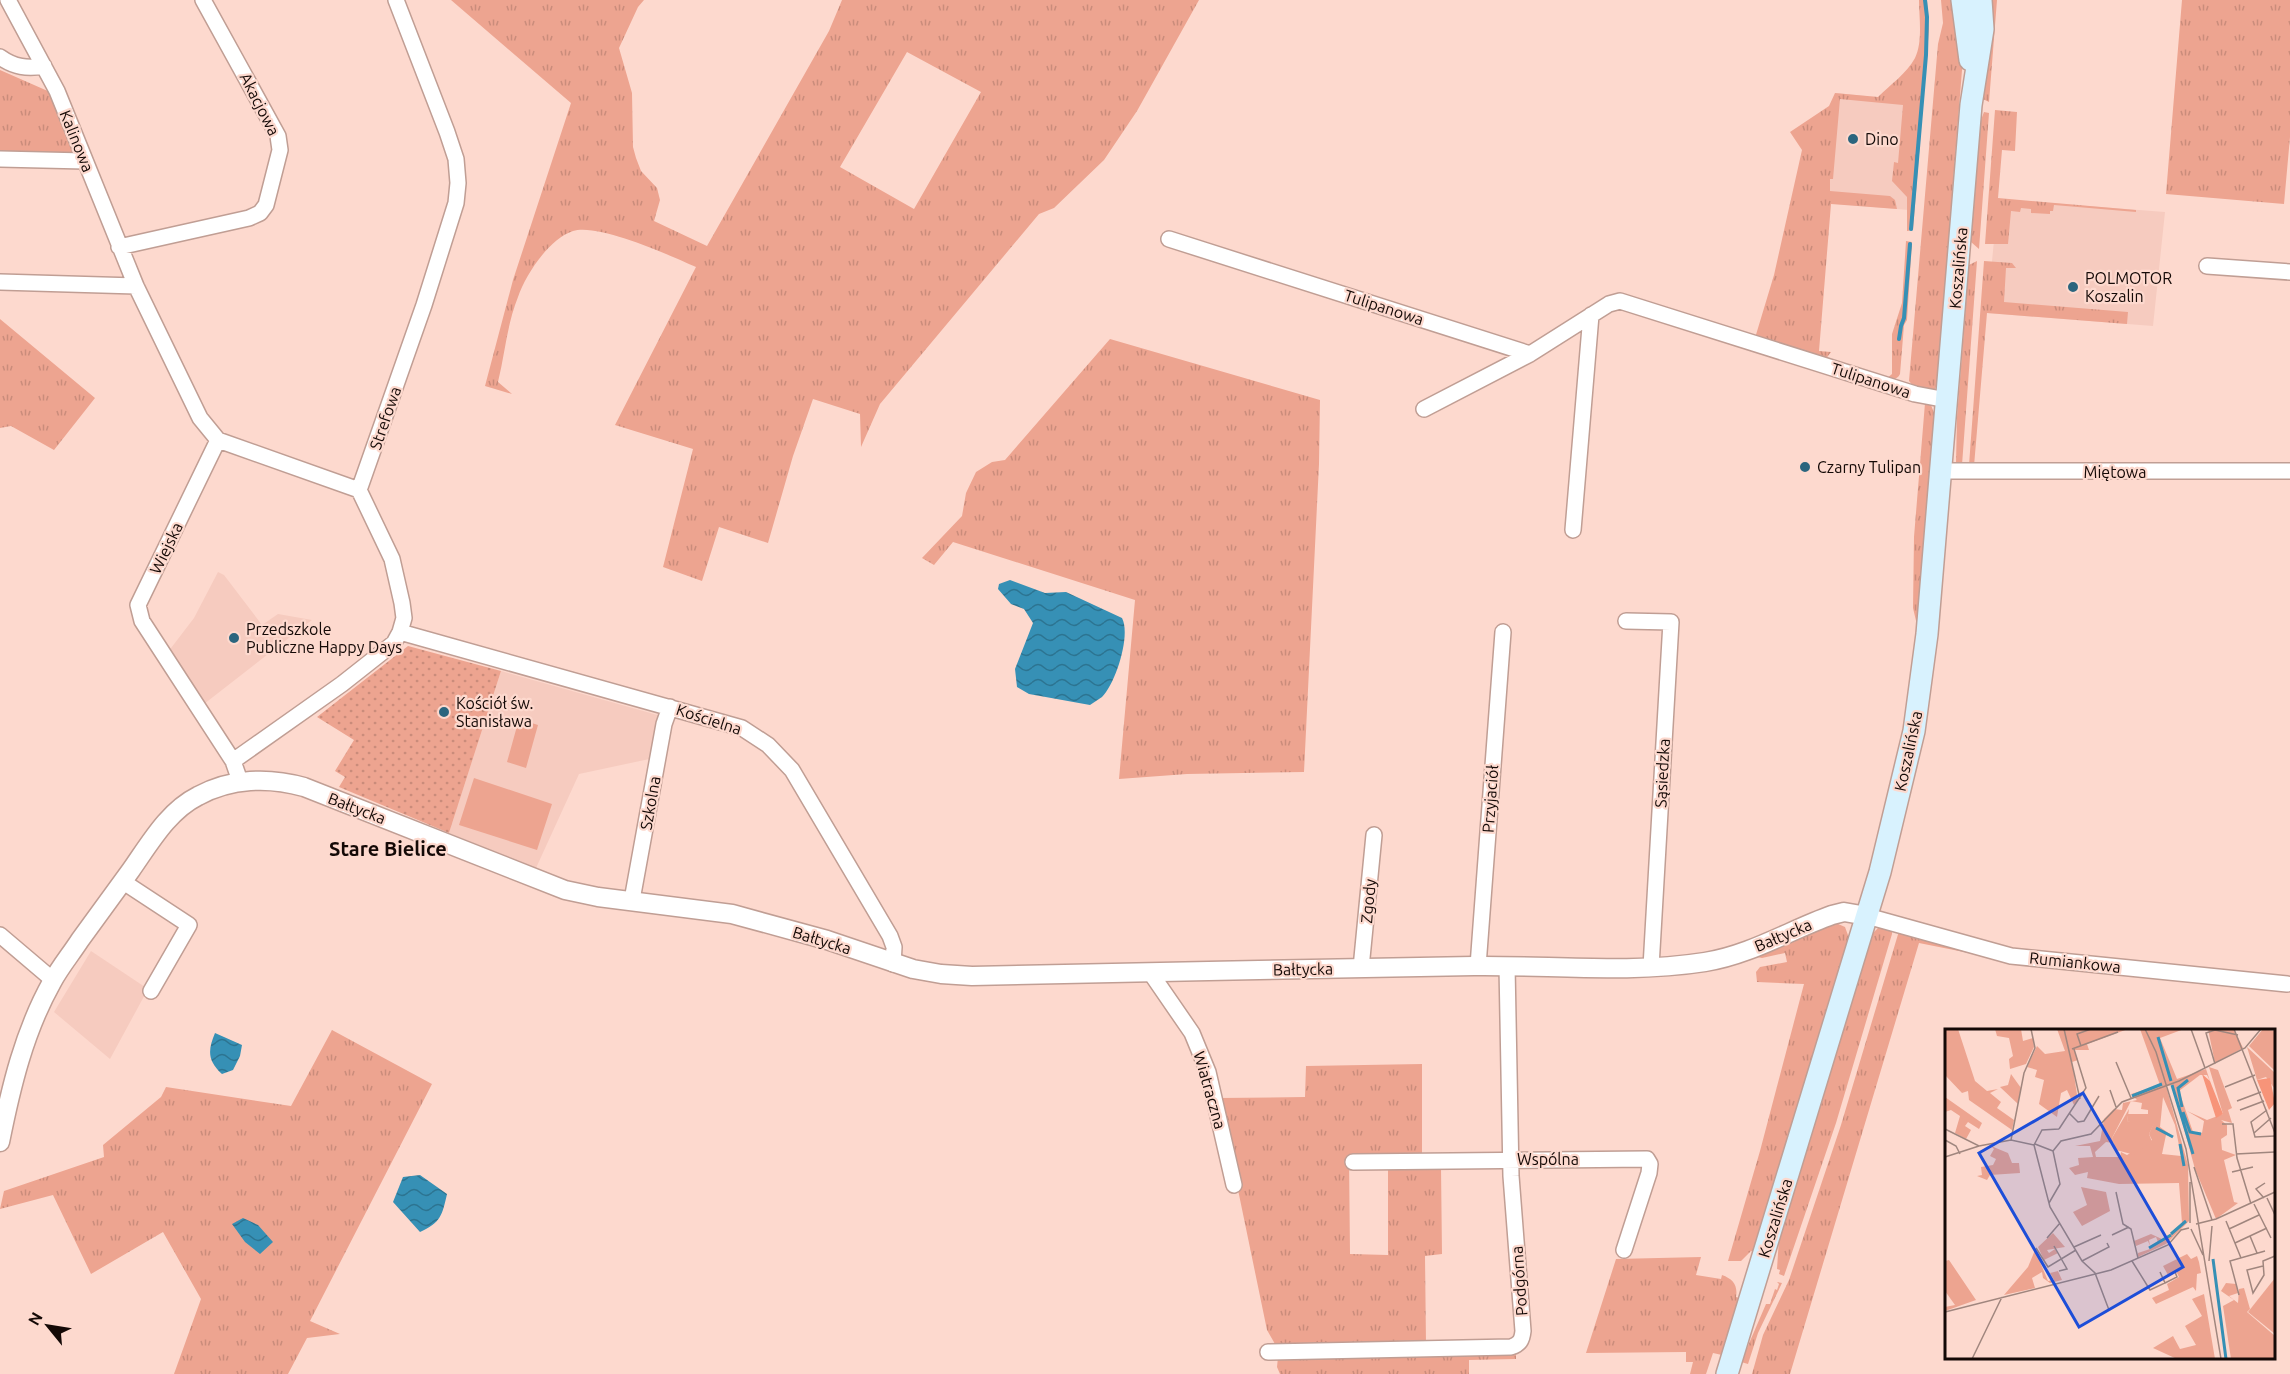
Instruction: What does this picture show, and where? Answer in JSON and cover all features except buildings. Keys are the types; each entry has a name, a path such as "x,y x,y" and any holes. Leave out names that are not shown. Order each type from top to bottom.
{"main road":[{"name":"Koszalińska","path":"1962,0 1969,42 1971,105"},
{"name":"Koszalińska","path":"1727,1374 1867,916 1902,786 1918,709 1927,634 1971,105 1983,29 1981,0"}],"street":[{"name":"Kalinowa","path":"8,0 57,91 136,286 200,418 218,440"},
{"name":"Akacjowa","path":"119,247 249,218 260,213 267,205 280,150 278,136 203,0"},
{"name":"Strefowa","path":"358,490 424,305 456,203 458,183 456,159 450,141 396,0"},
{"path":"0,57 18,67 44,66"},
{"path":"0,159 85,161"},
{"name":"Tulipanowa","path":"1169,239 1530,354 1609,304 1620,301 1915,394 1947,400"},
{"path":"2207,266 2290,272"},
{"path":"0,282 136,286"},
{"path":"1573,530 1591,315"},
{"path":"1424,409 1530,354"},
{"path":"218,440 358,490 392,559 404,618 394,643 351,677 233,761"},
{"name":"Wiejska","path":"218,440 138,605 138,614 233,761 240,781"},
{"name":"Miętowa","path":"1941,471 2290,471"},
{"name":"Sąsiedzka","path":"1626,621 1671,622 1651,967"},
{"name":"Kościelna","path":"400,632 742,728 768,745 792,770 890,936 894,947 893,964"},
{"name":"Przyjaciół","path":"1478,966 1503,632"},
{"name":"Szkolna","path":"632,900 664,724 670,707"},
{"name":"Bałtycka","path":"0,1142 18,1063 28,1032 53,980 122,881 178,809 198,796 240,781 261,780 304,787 565,890 598,897 732,914 827,940 893,964 940,974 972,976 1478,966 1651,967 1706,962 1726,957 1844,912 1867,916"},
{"name":"Zgody","path":"1361,968 1374,834"},
{"path":"122,881 189,925 151,991"},
{"name":"Rumiankowa","path":"1867,916 2011,956 2287,984"},
{"path":"0,935 53,980"},
{"name":"Podgórna","path":"1268,1352 1511,1347 1522,1340 1511,1160 1507,966"},
{"name":"Wiatraczna","path":"1150,972 1192,1033 1208,1072 1234,1185"},
{"name":"Wspólna","path":"1353,1162 1647,1159 1650,1164 1649,1173 1624,1250"}],"shaded area":[{"path":"1835,93 1918,101 1909,210 1826,203"},
{"name":"POLMOTOR Koszalin","path":"1998,199 2165,212 2153,326 1987,313"},
{"name":"Przedszkole Publiczne Happy Days","path":"218,572 224,575 262,625 278,614 312,620 204,704 168,652 194,618"},
{"path":"501,671 661,716 654,758 579,774 536,868 449,833"},
{"path":"91,951 148,989 110,1059 54,1012"}],"green space":[{"path":"451,0 644,0 638,7 619,48 632,93 633,147 641,171 657,188 660,200 654,221 707,246 829,31 842,0 1199,0 1137,111 1104,160 1054,208 1039,214 880,404 861,447 860,414 813,399 793,456 768,543 719,527 702,581 663,567 693,449 615,425 696,267 617,236 585,230 573,231 564,235 547,249 533,268 514,307 498,382 512,394 485,386 513,280 571,103","holes":["907,52 981,92 914,209 840,167"]},
{"path":"1919,0 1927,0 1929,29 1913,230 1907,231 1907,197 1892,181 1894,162 1898,163 1903,105 1840,99 1830,191 1890,196 1895,200 1897,209 1831,204 1819,351 1831,352 1825,360 1755,338 1774,275 1802,150 1790,132 1829,106 1835,93 1878,97 1903,74 1912,63 1917,51 1920,37"},
{"path":"1941,0 1953,0 1964,45 1937,384 1935,389 1929,392 1914,387 1909,381 1938,44 1943,23"},
{"path":"1986,0 1997,0 1989,102 1983,99"},
{"path":"2182,0 2290,0 2290,137 2284,204 2166,194"},
{"path":"0,70 50,92 74,156 0,153"},
{"path":"1995,110 2017,112 2015,151 2002,150 1998,198 2136,210 2136,212 2054,205 2050,214 2031,213 2031,209 2021,208 2020,212 2011,211 2008,244 1985,244"},
{"path":"1984,112 1989,113 1979,249 1971,242 1981,120"},
{"path":"1906,241 1912,242 1907,320 1904,325 1900,374 1896,378 1886,379 1892,374 1892,334 1902,303"},
{"path":"1977,261 1962,465 1956,463 1957,417 1969,265"},
{"path":"1984,261 2012,263 2016,268 2006,268 2004,302 2128,312 2127,324 1987,313 1974,466 1969,465"},
{"path":"0,319 95,398 54,450 11,426 0,428"},
{"path":"1110,339 1320,400 1304,772 1187,774 1119,779 1135,600 953,542 934,565 922,558 962,516 966,493 976,472 992,462 1005,460"},
{"path":"1925,403 1931,405 1936,418 1917,625 1913,608 1914,537"},
{"path":"408,646 501,671 449,833 339,787 345,777 335,771 354,740 317,717"},
{"path":"519,719 538,725 526,768 507,762"},
{"path":"474,778 552,804 537,850 459,825"},
{"path":"1836,923 1845,927 1849,938 1754,1252 1751,1251 1741,1261 1728,1261 1804,984 1757,982 1756,972 1760,967 1787,962 1785,953 1757,957 1758,954"},
{"path":"1879,927 1892,929 1892,934 1836,1123 1784,1276 1779,1274 1780,1270 1777,1269 1779,1238 1867,948 1872,934"},
{"path":"1899,931 2004,960 1919,943 1790,1374 1752,1374 1763,1335 1789,1280 1841,1125"},
{"path":"332,1030 432,1084 310,1321 340,1334 307,1338 288,1374 174,1374 201,1299 163,1232 91,1274 53,1195 0,1209 4,1191 104,1157 103,1145 161,1097 166,1087 291,1106"},
{"path":"1422,1064 1422,1155 1349,1156 1350,1254 1388,1255 1388,1167 1441,1167 1442,1254 1425,1256 1426,1343 1275,1344 1267,1330 1219,1098 1305,1097 1306,1066"},
{"path":"1701,1257 1696,1275 1721,1279 1722,1275 1726,1277 1734,1283 1736,1297 1739,1298 1722,1355 1713,1353 1706,1374 1690,1374 1693,1362 1686,1362 1686,1352 1586,1353 1616,1259"},
{"path":"1777,1282 1782,1283 1758,1333 1748,1364 1741,1362 1766,1304 1770,1304 1775,1289 1777,1290 1779,1284"},
{"path":"1516,1354 1516,1359 1469,1360 1469,1374 1280,1374 1277,1367 1278,1357"}],"water":[{"path":"1010,580 1045,593 1066,592 1122,618 1125,636 1121,659 1102,697 1090,705 1029,694 1017,687 1015,669 1033,623 1024,609 1011,604 998,589 999,584"},
{"path":"215,1033 242,1045 240,1056 233,1070 222,1074 210,1055"},
{"path":"420,1175 447,1194 440,1218 420,1232 393,1202 403,1177"},
{"path":"243,1218 258,1225 273,1242 260,1254 245,1242 232,1224"}],"waterway":[{"path":"1911,229 1926,55 1925,0"},
{"path":"1899,339 1904,318 1910,244"}],"place":[{"name":"Dino","path":"1853,139"},
{"name":"POLMOTOR Koszalin","path":"2073,287"},
{"name":"Czarny Tulipan","path":"1805,467"},
{"name":"Przedszkole Publiczne Happy Days","path":"234,638"},
{"name":"Kościół św. Stanisława","path":"444,712"}],"district":[{"name":"Stare Bielice","path":"388,849"}]}
